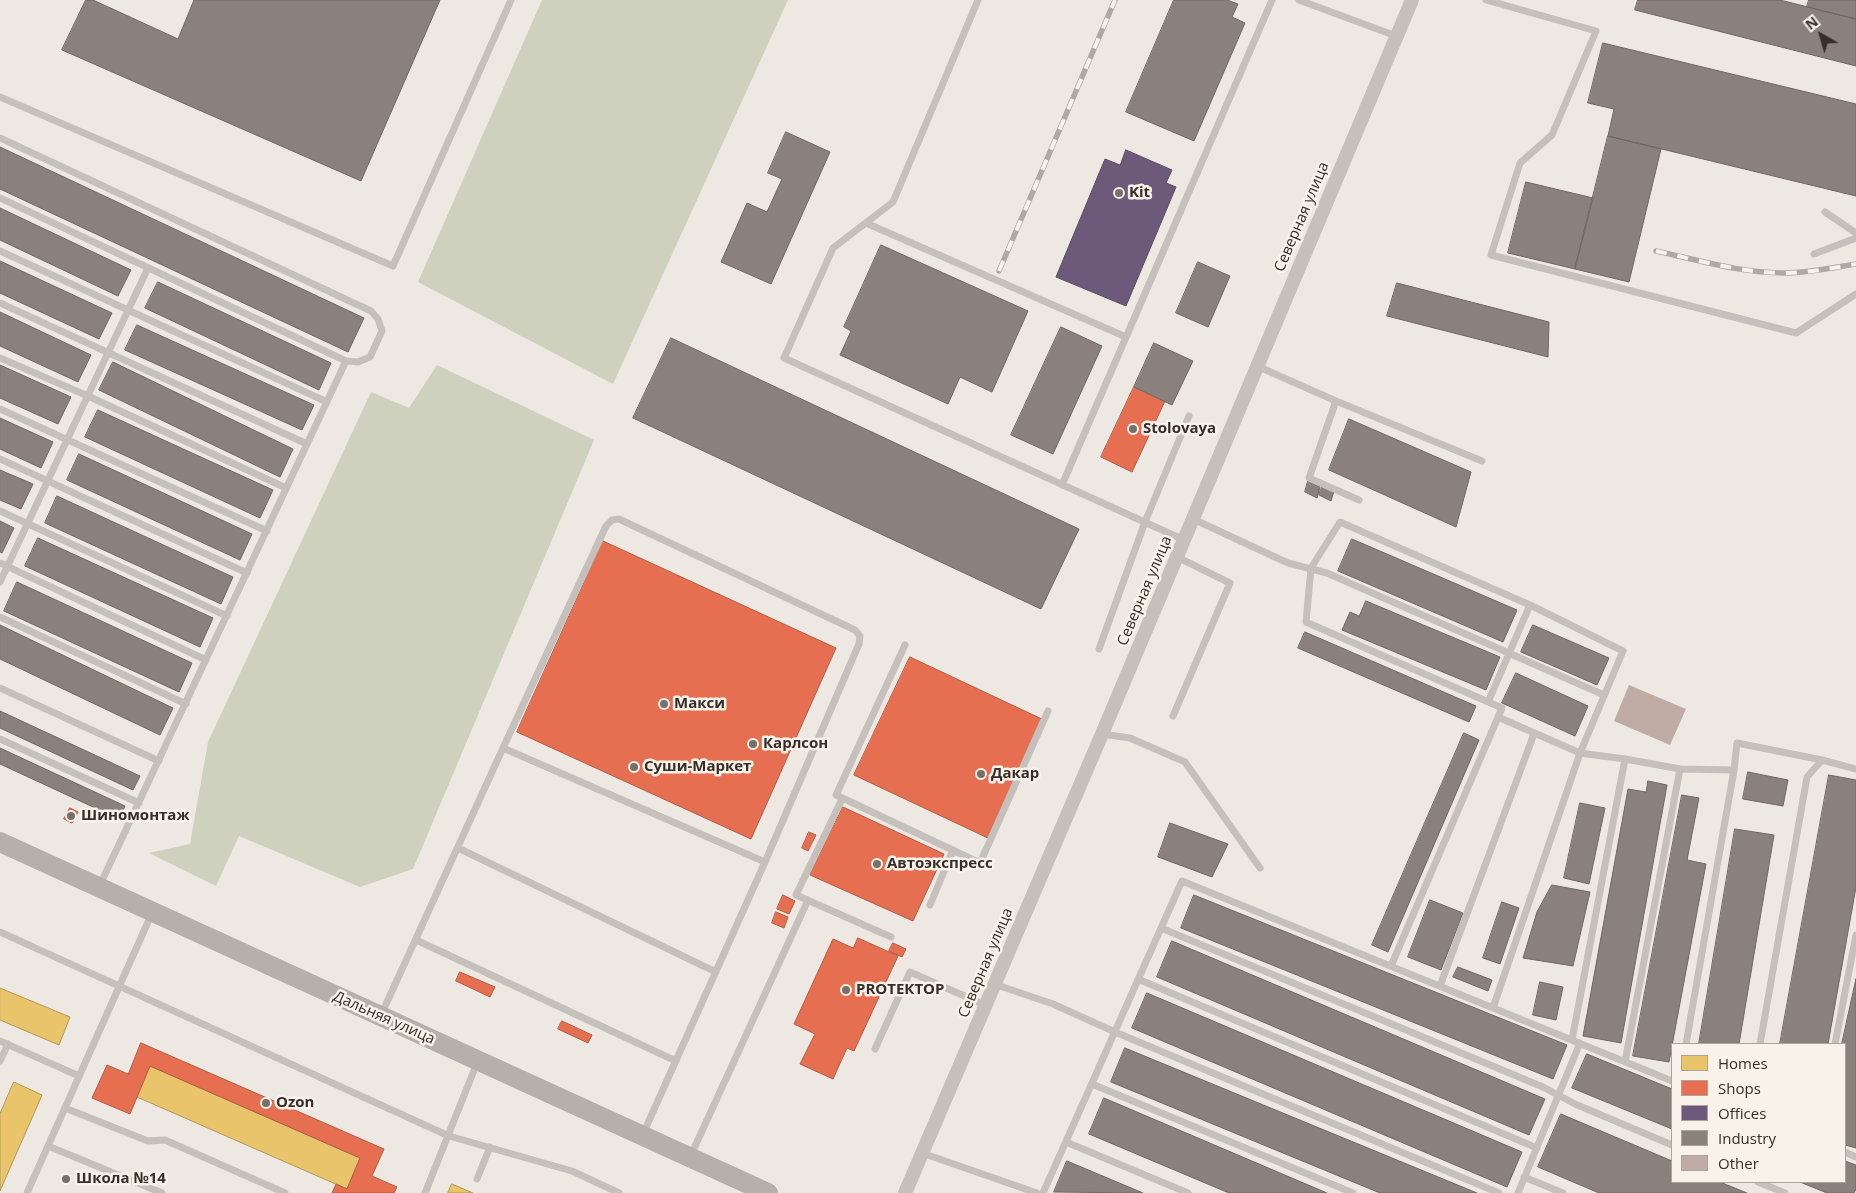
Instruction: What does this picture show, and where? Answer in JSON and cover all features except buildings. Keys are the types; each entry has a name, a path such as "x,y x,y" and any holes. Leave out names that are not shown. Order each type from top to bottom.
{"street":[{"name":"Северная улица","path":"905,1193 1102,734 1412,0"},
{"name":"Дальняя улица","path":"0,842 768,1193"}],"lane":[{"path":"0,96 393,266 511,0"},
{"path":"978,0 893,202 833,248 784,358 1184,540"},
{"path":"1062,485 1272,0"},
{"path":"1299,0 1396,36"},
{"path":"1486,0 1596,31 1552,136 1520,162 1491,256 1796,333 1856,294"},
{"path":"0,138 371,311 378,319 382,331 370,357 358,362 346,361 0,198"},
{"path":"1824,212 1856,233"},
{"path":"866,223 1126,337"},
{"path":"1814,254 1856,238"},
{"path":"0,251 327,402"},
{"path":"0,582 148,268"},
{"path":"0,303 307,444"},
{"path":"0,358 88,396 286,488"},
{"path":"98,888 346,361"},
{"path":"1257,366 1336,401 1482,461"},
{"path":"1336,401 1309,478 1359,500"},
{"path":"0,409 267,531"},
{"path":"1099,649 1145,522 1190,416"},
{"path":"0,459 247,574"},
{"path":"0,511 227,616"},
{"path":"381,1017 606,526 612,520 619,519 856,630 860,636 859,644 765,862 641,1136"},
{"path":"1193,519 1288,563 1327,573 1604,696"},
{"path":"1391,966 1502,708 1306,622 1311,568 1340,522 1530,605 1623,651 1580,754 1493,1008"},
{"path":"1172,716 1230,583 1177,557"},
{"path":"0,563 206,660"},
{"path":"1488,702 1530,605"},
{"path":"0,617 186,704"},
{"path":"905,645 836,795 980,863 1048,710"},
{"path":"0,688 159,761"},
{"path":"1498,716 1580,754 1625,759 1680,769 1734,770"},
{"path":"1102,734 1130,738 1185,762 1260,868"},
{"path":"1440,986 1534,734"},
{"path":"0,738 139,803"},
{"path":"1686,1043 1734,770 1737,743 1822,760 1856,769"},
{"path":"503,748 765,862"},
{"path":"1572,1040 1625,759"},
{"path":"1760,1043 1807,777 1822,760"},
{"path":"1625,1062 1680,769"},
{"path":"842,799 796,895 891,937"},
{"path":"458,848 716,972"},
{"path":"930,905 953,850"},
{"path":"1043,1193 1182,881 1671,1081"},
{"path":"690,1158 808,900"},
{"path":"26,1193 152,912"},
{"path":"1161,928 1534,1083 1575,1104 1671,1145"},
{"path":"0,932 449,1136 572,1171 616,1192"},
{"path":"1835,1043 1856,935"},
{"path":"416,940 676,1061"},
{"path":"876,1049 910,972 985,1005"},
{"path":"1138,979 1537,1148"},
{"path":"994,984 1053,1004 1115,1032 1500,1193"},
{"path":"0,1041 79,1076"},
{"path":"1518,1193 1580,1043"},
{"path":"0,1061 8,1044"},
{"path":"425,1193 478,1060"},
{"path":"1092,1084 1353,1193"},
{"path":"65,1108 148,1141 164,1140 286,1193"},
{"path":"1066,1142 1188,1193"},
{"path":"48,1146 162,1193"},
{"path":"477,1179 490,1147"},
{"path":"922,1153 1037,1193"},
{"path":"1524,1177 1563,1193"},
{"path":"1760,1183 1785,1193"}],"green space":[{"path":"542,0 788,0 613,384 418,282"},
{"path":"437,365 594,440 413,869 360,887 239,836 216,886 149,853 190,844 208,742 371,392 409,408"}],"railway":[{"path":"999,271 1115,0"},
{"path":"1656,251 1752,271 1802,272 1856,264"}],"place":[{"name":"Kit","path":"1119,193"},
{"name":"Stolovaya","path":"1133,429"},
{"name":"Макси","path":"664,704"},
{"name":"Карлсон","path":"753,744"},
{"name":"Суши-Маркет","path":"634,767"},
{"name":"Дакар","path":"981,774"},
{"name":"Шиномонтаж","path":"71,816"},
{"name":"Автоэкспресс","path":"877,864"},
{"name":"PROТЕКТОР","path":"846,990"},
{"name":"Ozon","path":"266,1103"},
{"name":"Школа №14","path":"66,1179"}]}
